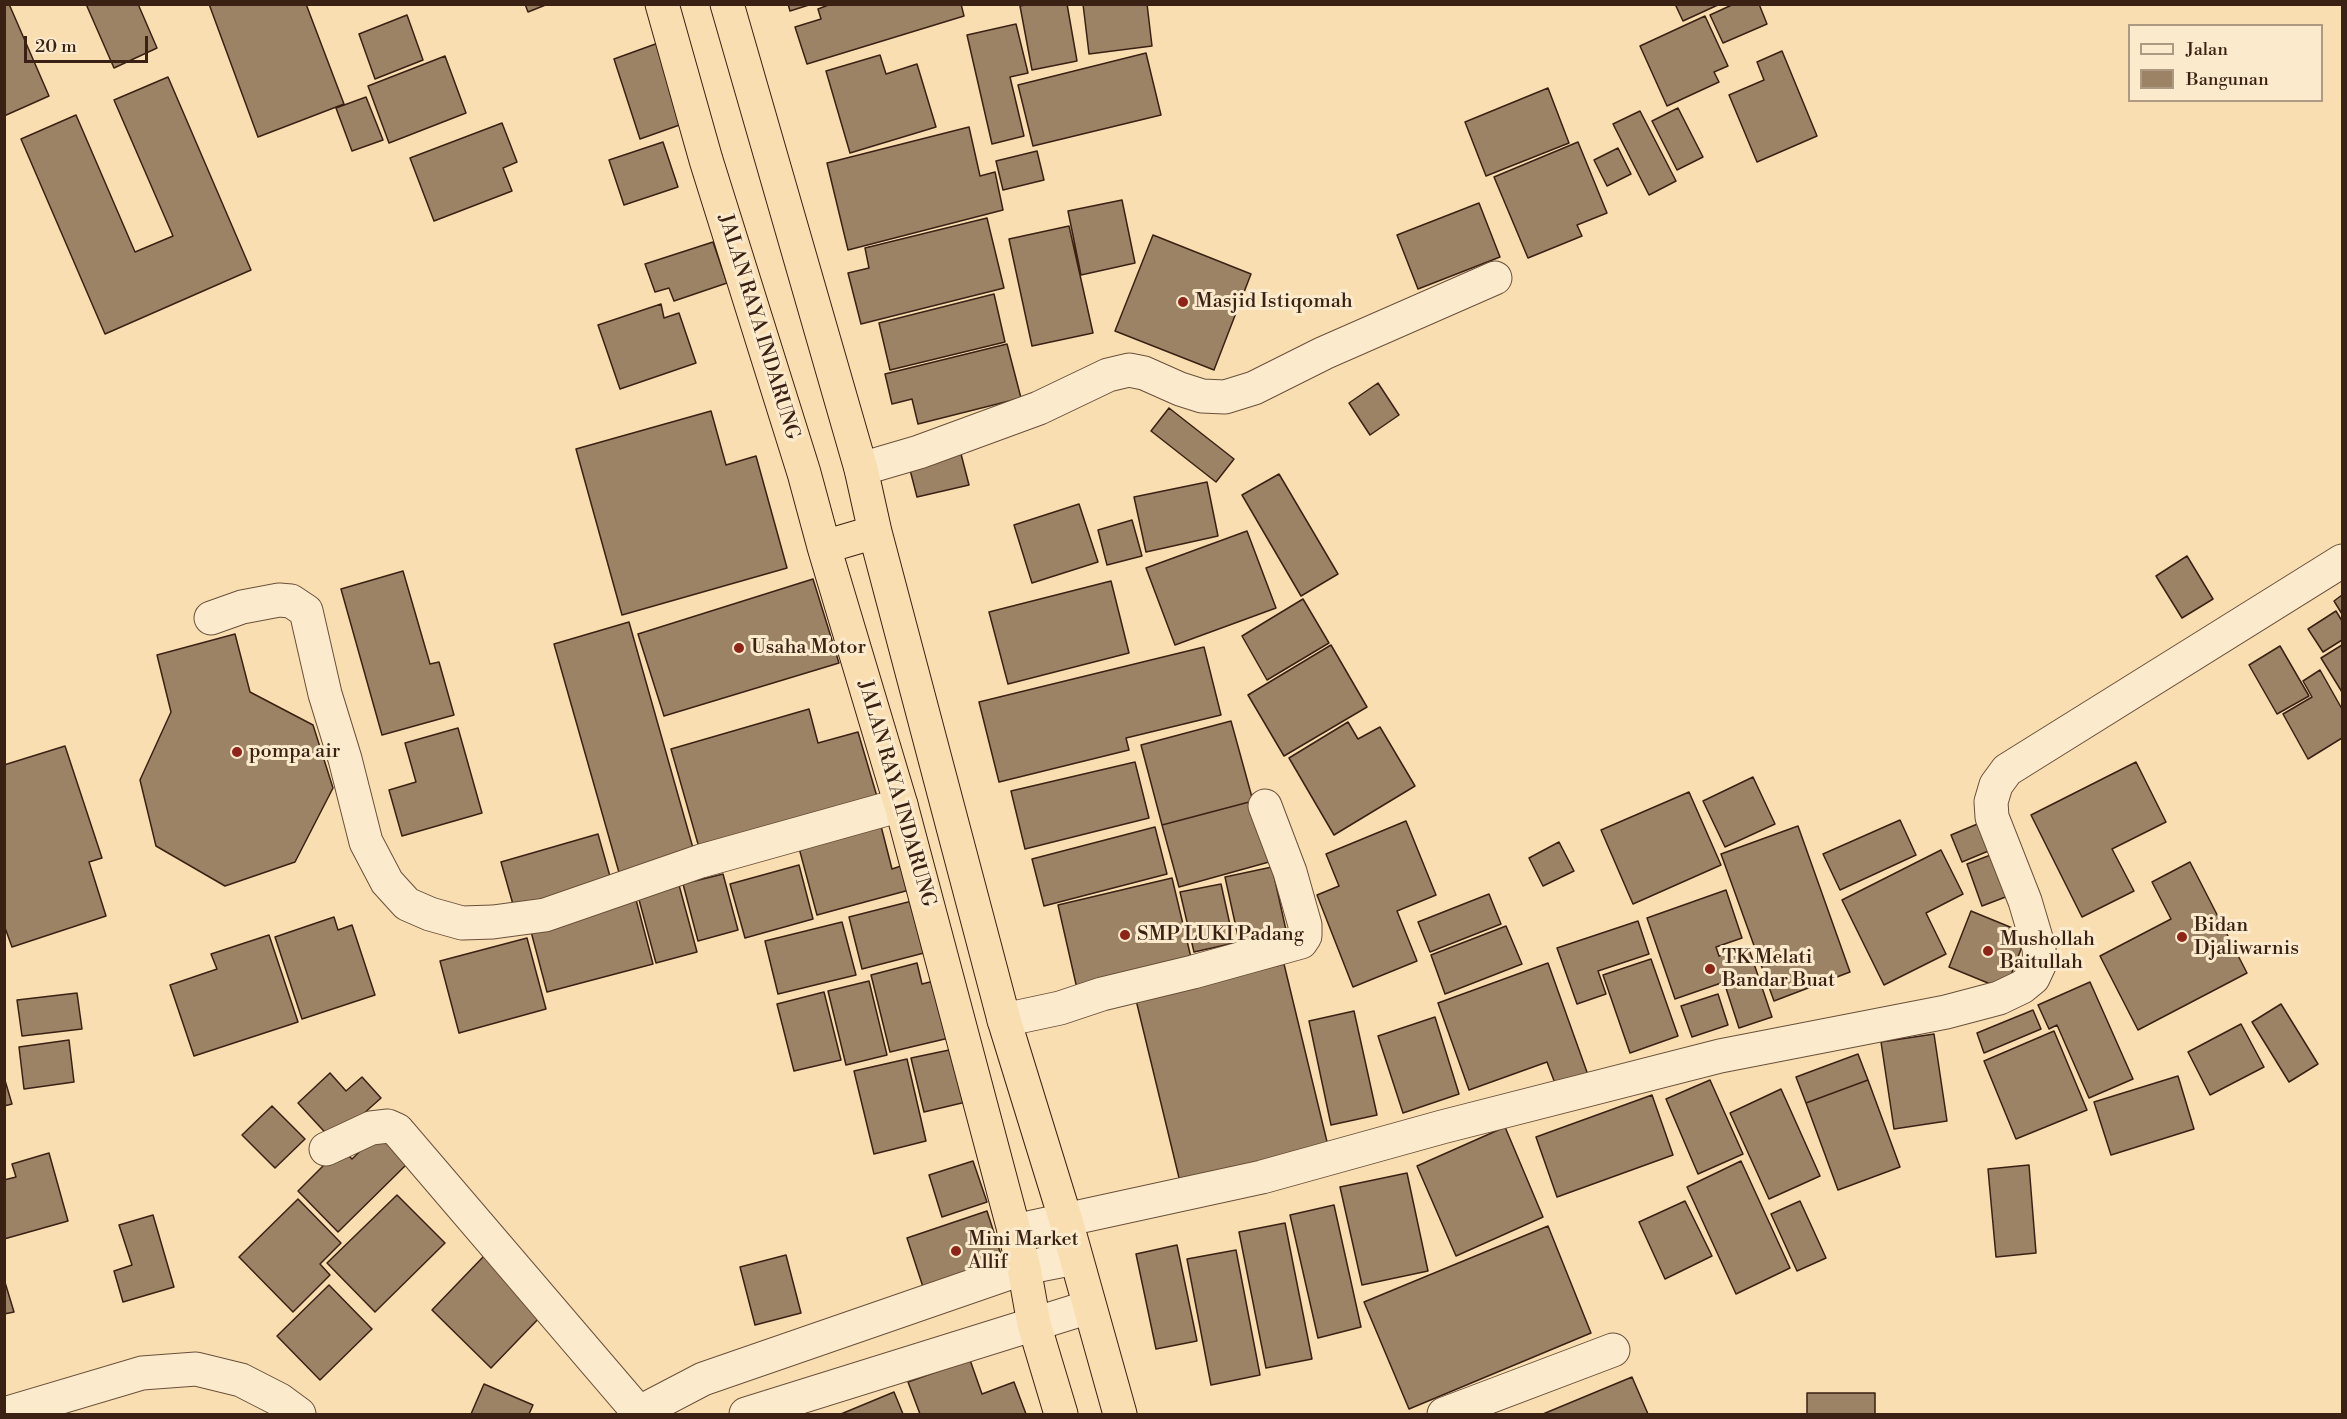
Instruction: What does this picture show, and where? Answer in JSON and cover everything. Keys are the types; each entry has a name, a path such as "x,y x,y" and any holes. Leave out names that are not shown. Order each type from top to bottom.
{"highway":[{"name":"JALAN RAYA INDARUNG","path":"662,4 706,160 804,473 901,805 1024,1268 1034,1324 1061,1414"},
{"path":"727,4 861,469 874,532 1004,1020 1066,1221 1120,1414"},
{"path":"824,547 874,532"}],"street":[{"path":"861,469 919,452 1038,408 1108,375 1128,370 1144,373 1202,396 1225,397 1254,388 1324,352 1495,278"},
{"path":"1014,1231 1262,1177 1442,1127 1720,1056 1946,1012 1999,998 2022,987 2033,978 2040,963 2039,948 2025,901 1992,817 1991,802 1996,785 2007,770 2343,561"},
{"path":"211,618 242,607 279,600 291,601 306,611 325,694 345,759 366,842 387,882 407,904 430,914 462,923 493,922 544,915 701,861 901,805"},
{"path":"1004,1020 1060,1008 1102,994 1301,942 1305,936 1305,925 1290,872 1265,806"},
{"path":"326,1149 371,1128 388,1126 397,1130 638,1414 703,1379 1024,1268 1075,1258"},
{"path":"746,1414 1089,1306"},
{"path":"1444,1414 1613,1350"},
{"path":"4,1414 142,1374 196,1369 241,1380 299,1414"}],"building":[{"path":"4,4 9,4 49,96 4,116"},
{"path":"86,4 138,4 157,48 114,68"},
{"path":"209,4 306,4 344,104 258,137"},
{"path":"525,4 548,4 528,12"},
{"path":"788,4 812,4 790,11"},
{"path":"831,4 961,4 964,16 807,64 795,27 821,19 818,9"},
{"path":"1067,4 1077,61 1032,70 1020,6"},
{"path":"1083,4 1147,4 1152,46 1089,54"},
{"path":"1675,4 1720,4 1683,21"},
{"path":"1734,4 1759,4 1767,24 1723,43 1710,15"},
{"path":"407,15 423,60 375,79 359,34"},
{"path":"1705,16 1728,66 1714,72 1719,82 1667,106 1640,46"},
{"path":"1016,24 1028,73 1010,77 1024,136 992,144 967,35"},
{"path":"661,42 688,122 640,139 614,59"},
{"path":"1782,51 1817,136 1757,162 1729,95 1764,80 1757,62"},
{"path":"1146,53 1161,115 1033,146 1018,85"},
{"path":"880,55 886,74 917,64 936,127 850,153 826,71"},
{"path":"445,56 466,113 389,143 368,86"},
{"path":"168,77 251,270 105,334 21,139 76,115 135,252 173,236 114,100"},
{"path":"1548,88 1569,143 1486,176 1465,122"},
{"path":"366,97 383,140 352,151 336,108"},
{"path":"1678,108 1703,157 1677,170 1652,121"},
{"path":"1640,111 1676,181 1649,195 1613,124"},
{"path":"502,123 517,162 503,168 512,191 434,221 410,158"},
{"path":"969,127 980,176 995,172 1003,210 848,250 827,163"},
{"path":"663,142 678,187 624,205 609,160"},
{"path":"1578,142 1607,213 1577,225 1582,236 1528,258 1494,177"},
{"path":"1618,148 1631,174 1607,186 1594,160"},
{"path":"1037,151 1044,180 1003,190 996,161"},
{"path":"1122,200 1135,263 1081,275 1068,211"},
{"path":"1479,203 1500,257 1418,289 1397,235"},
{"path":"987,218 1004,288 861,324 848,273 869,268 865,248"},
{"path":"1069,226 1093,333 1032,346 1009,239"},
{"name":"Masjid Istiqomah","path":"1153,235 1251,274 1214,370 1115,331"},
{"path":"713,242 727,283 674,301 669,288 655,292 645,264"},
{"path":"994,294 1005,342 890,370 879,323"},
{"path":"661,304 664,318 679,313 696,363 620,389 598,325"},
{"path":"1007,344 1021,398 918,424 912,399 892,404 885,374"},
{"path":"1378,383 1399,415 1370,435 1349,403"},
{"path":"1169,408 1234,459 1216,482 1151,431"},
{"path":"711,411 726,465 756,456 787,568 622,615 576,449"},
{"path":"960,450 969,485 917,497 908,462"},
{"path":"1279,474 1338,574 1301,596 1242,495"},
{"path":"1207,482 1218,536 1146,552 1134,497"},
{"path":"1079,504 1098,562 1032,583 1014,525"},
{"path":"1132,520 1142,556 1107,565 1098,530"},
{"path":"1247,531 1276,608 1175,645 1146,568"},
{"path":"2187,556 2213,599 2182,618 2156,576"},
{"path":"403,571 430,664 439,662 454,715 382,735 341,589"},
{"name":"Usaha Motor","path":"813,579 839,663 664,716 638,634"},
{"path":"1111,581 1129,653 1008,684 989,612"},
{"path":"2342,595 2342,614 2334,601"},
{"path":"1303,599 1329,643 1267,680 1242,636"},
{"path":"2336,611 2342,621 2342,640 2323,652 2308,629"},
{"path":"629,622 695,855 620,876 554,644"},
{"name":"pompa air","path":"235,634 250,692 313,725 333,788 295,862 225,886 156,846 140,780 171,712 157,655"},
{"path":"1331,645 1367,707 1284,756 1248,695"},
{"path":"2342,645 2342,692 2321,658"},
{"path":"2280,646 2309,696 2277,714 2249,665"},
{"path":"1204,647 1221,715 1126,738 1129,750 999,782 979,702"},
{"path":"2320,670 2342,709 2342,738 2308,759 2283,714 2312,697 2303,681"},
{"path":"809,709 818,743 858,732 878,800 700,851 671,749"},
{"path":"1231,721 1253,801 1162,825 1141,745"},
{"path":"1348,722 1358,739 1380,727 1415,786 1334,835 1289,758"},
{"path":"458,728 482,813 402,836 389,790 416,782 405,743"},
{"path":"65,746 102,858 89,862 106,916 12,947 4,925 4,765"},
{"path":"1135,762 1149,818 1025,849 1011,791"},
{"path":"2136,762 2166,822 2112,849 2134,891 2082,917 2031,815"},
{"path":"1753,777 1775,824 1725,847 1703,801"},
{"path":"1689,792 1721,865 1633,904 1601,830"},
{"path":"1253,801 1269,862 1179,887 1162,825"},
{"path":"1900,820 1916,855 1840,890 1823,854"},
{"path":"1987,820 1998,847 1962,862 1951,835"},
{"path":"1406,821 1436,895 1397,911 1417,961 1353,987 1317,895 1339,886 1326,854"},
{"path":"881,826 892,869 907,864 913,889 817,915 799,848"},
{"path":"1798,826 1850,972 1774,1001 1721,854"},
{"path":"1155,827 1167,874 1044,906 1032,859"},
{"path":"598,834 613,887 516,915 501,862"},
{"path":"1559,842 1574,871 1543,886 1529,858"},
{"path":"1941,850 1963,894 1926,913 1946,954 1884,985 1842,900"},
{"path":"2001,851 2016,893 1982,906 1967,864"},
{"name":"Bidan Djaliwarnis","path":"2190,862 2247,973 2138,1030 2100,956 2171,919 2152,882"},
{"path":"799,865 813,919 745,938 730,884"},
{"path":"1272,867 1286,930 1239,941 1225,877"},
{"path":"723,874 738,930 698,941 683,884"},
{"name":"SMP LUKI Padang","path":"1172,878 1193,966 1078,993 1058,905"},
{"path":"1221,884 1234,943 1194,952 1180,892"},
{"path":"679,885 697,952 656,963 638,896"},
{"name":"TK Melati Bandar Buat","path":"1726,890 1742,938 1716,947 1719,956 1748,946 1772,1017 1739,1028 1724,982 1675,999 1647,918"},
{"path":"1489,894 1501,924 1430,952 1418,922"},
{"path":"635,896 653,964 547,992 529,924"},
{"path":"912,901 924,953 862,969 849,917"},
{"name":"Mushollah Baitullah","path":"1971,911 2027,934 2005,990 1949,967"},
{"path":"334,917 338,930 352,925 375,995 302,1019 275,937"},
{"path":"1638,921 1649,954 1598,971 1606,994 1577,1004 1557,948"},
{"path":"842,922 856,975 778,994 765,941"},
{"path":"1506,926 1522,964 1445,994 1431,955"},
{"path":"269,935 298,1022 194,1056 170,985 217,969 211,954"},
{"path":"527,938 546,1009 459,1033 440,961"},
{"path":"1651,959 1678,1036 1630,1053 1603,975"},
{"path":"917,963 922,984 934,981 949,1038 890,1052 871,975"},
{"path":"1548,963 1588,1075 1556,1086 1547,1062 1469,1090 1438,1003"},
{"path":"1284,964 1329,1150 1181,1186 1136,1000"},
{"path":"869,981 887,1055 846,1065 828,991"},
{"path":"2090,982 2133,1079 2089,1098 2057,1025 2049,1029 2038,1005"},
{"path":"824,992 841,1060 794,1071 777,1004"},
{"path":"77,993 82,1029 22,1036 17,1000"},
{"path":"1718,994 1728,1025 1692,1037 1681,1006"},
{"path":"2281,1004 2318,1064 2289,1082 2252,1022"},
{"path":"2033,1010 2041,1029 1984,1053 1977,1033"},
{"path":"1354,1011 1377,1115 1331,1125 1309,1021"},
{"path":"1435,1017 1459,1094 1403,1113 1378,1036"},
{"path":"2241,1024 2264,1067 2210,1095 2188,1052"},
{"path":"2054,1031 2087,1110 2016,1139 1984,1061"},
{"path":"1934,1034 1947,1121 1894,1129 1881,1042"},
{"path":"69,1040 74,1082 24,1089 19,1047"},
{"path":"954,1049 966,1102 924,1112 911,1058"},
{"path":"1858,1054 1868,1080 1806,1103 1796,1077"},
{"path":"907,1059 926,1141 874,1154 854,1071"},
{"path":"330,1073 346,1091 362,1077 381,1098 333,1141 298,1103"},
{"path":"2178,1076 2194,1129 2111,1155 2094,1102"},
{"path":"4,1077 12,1104 4,1106"},
{"path":"1710,1080 1743,1154 1698,1174 1666,1099"},
{"path":"1868,1080 1900,1167 1838,1190 1806,1103"},
{"path":"1781,1089 1820,1176 1769,1199 1730,1113"},
{"path":"1652,1095 1673,1155 1557,1197 1536,1137"},
{"path":"272,1106 305,1139 275,1168 242,1135"},
{"path":"1505,1127 1543,1217 1456,1256 1417,1166"},
{"path":"378,1134 407,1164 338,1232 298,1191 341,1148 352,1159"},
{"path":"49,1153 68,1221 4,1239 4,1180 16,1177 12,1164"},
{"path":"973,1161 987,1202 942,1217 929,1175"},
{"path":"1741,1161 1790,1268 1736,1294 1687,1187"},
{"path":"2029,1165 2036,1253 1996,1257 1988,1169"},
{"path":"1407,1173 1428,1271 1362,1285 1340,1187"},
{"path":"397,1195 445,1243 375,1312 327,1263"},
{"path":"298,1199 341,1243 320,1264 330,1275 293,1312 239,1257"},
{"path":"1685,1201 1712,1256 1665,1279 1639,1222"},
{"path":"1800,1201 1826,1258 1797,1271 1771,1214"},
{"path":"1334,1205 1361,1327 1318,1338 1290,1215"},
{"name":"Mini Market Allif","path":"987,1211 1004,1264 924,1290 907,1238"},
{"path":"153,1215 174,1287 123,1302 114,1271 132,1265 119,1225"},
{"path":"1285,1223 1312,1359 1266,1368 1239,1232"},
{"path":"1548,1226 1591,1333 1409,1409 1364,1302"},
{"path":"1177,1245 1197,1341 1156,1349 1136,1254"},
{"path":"1236,1250 1260,1375 1211,1385 1187,1259"},
{"path":"786,1255 801,1313 755,1325 740,1267"},
{"path":"484,1256 543,1314 491,1368 432,1310"},
{"path":"4,1279 14,1312 4,1314"},
{"path":"329,1285 372,1329 320,1380 277,1336"},
{"path":"970,1360 982,1394 1014,1382 1026,1414 920,1414 908,1382"},
{"path":"1632,1377 1648,1414 1543,1414"},
{"path":"484,1384 533,1405 529,1414 471,1414"},
{"path":"894,1392 903,1414 841,1414"},
{"path":"1807,1393 1875,1393 1875,1414 1807,1414"}],"place":[{"name":"Masjid Istiqomah","path":"1183,302"},
{"name":"Usaha Motor","path":"739,648"},
{"name":"pompa air","path":"237,752"},
{"name":"SMP LUKI Padang","path":"1125,935"},
{"name":"Bidan Djaliwarnis","path":"2182,937"},
{"name":"Mushollah Baitullah","path":"1988,951"},
{"name":"TK Melati Bandar Buat","path":"1710,969"},
{"name":"Mini Market Allif","path":"956,1251"}]}
